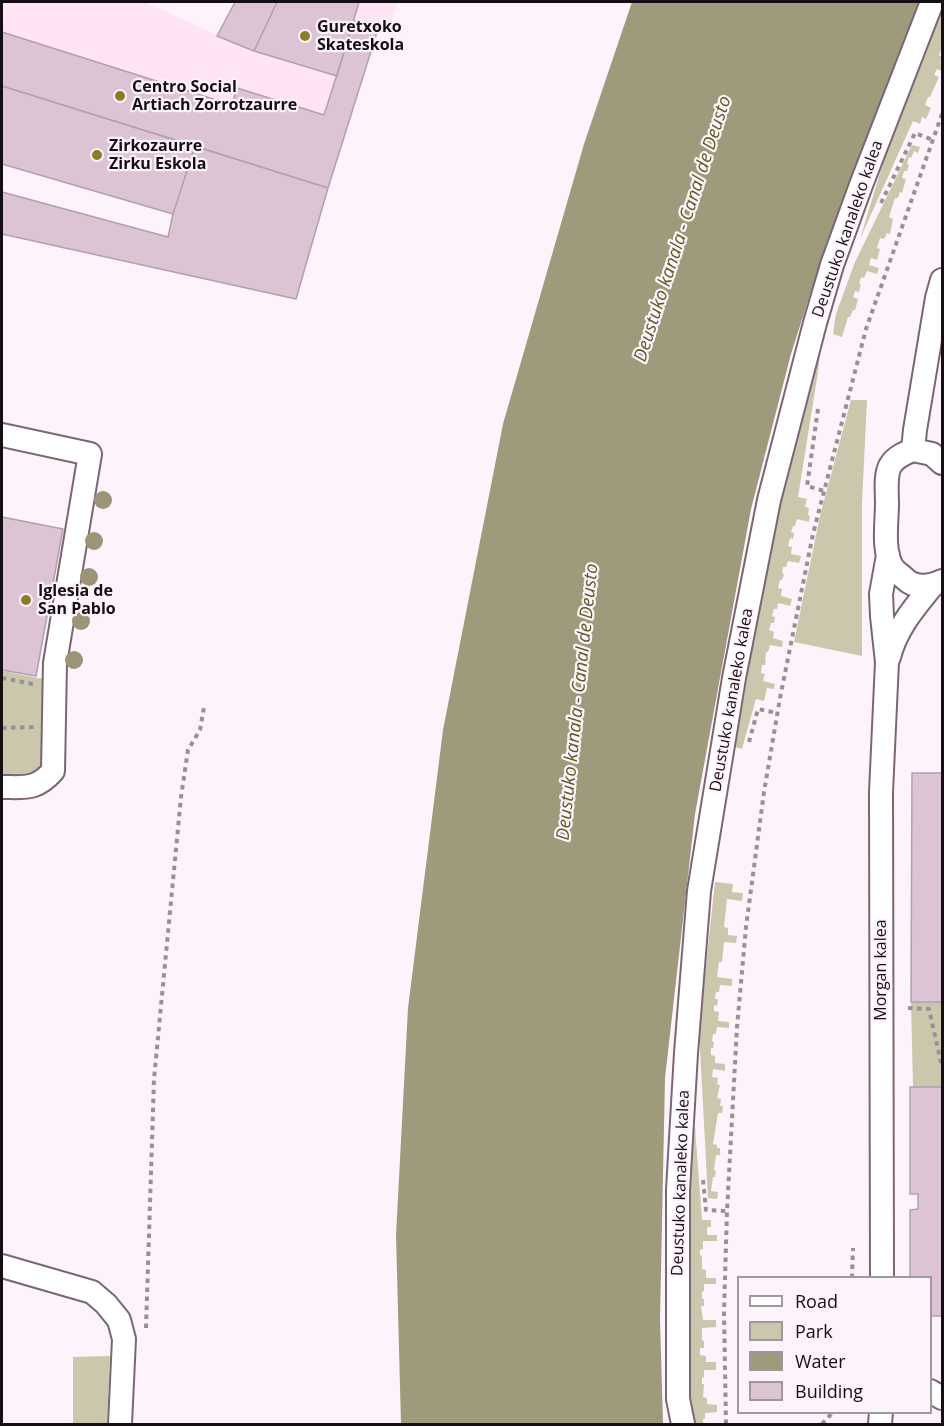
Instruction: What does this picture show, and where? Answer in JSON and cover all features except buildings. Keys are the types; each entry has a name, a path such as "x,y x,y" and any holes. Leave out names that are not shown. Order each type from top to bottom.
{"street":[{"name":"Deustuko kanaleko kalea","path":"683,1425 678,1399 678,1190 686,1053 699,891 734,678 769,500 815,323 832,265 861,185 932,2"},
{"path":"942,280 937,298 913,450 932,454 942,463"},
{"path":"2,435 90,454 55,663 53,771 45,780 32,787 2,787"},
{"name":"Morgan kalea","path":"882,1276 881,792 887,662 881,594 888,555 886,542 887,479 890,466 896,459 913,450"},
{"path":"888,555 893,568 910,584 920,586 937,583"},
{"name":"Morgan kalea","path":"887,662 892,643 900,628 937,583"},
{"path":"2,1266 92,1292 119,1320 124,1339 120,1425"}],"path":[{"path":"726,1425 724,1290 737,1027 746,927 766,781 813,534 866,329 942,114"},
{"path":"880,206 915,133 933,140"},
{"path":"2,678 37,685 37,679"},
{"path":"146,1329 154,1079 181,797 188,750 200,730 204,707"},
{"path":"2,728 38,727"},
{"path":"908,1008 929,1009 942,1067"},
{"path":"852,1276 853,1248"}],"shaded area":[{"path":"2,2 145,2 217,35 235,2 398,2 390,25 378,29 328,188 195,146 173,214 2,164"}],"green space":[{"path":"942,5 942,47 939,55 942,57 940,63 942,71 937,69 934,75 939,77 925,105 931,108 926,119 922,117 920,124 913,121 860,239 894,127"},
{"path":"912,145 920,147 918,153 914,151 911,158 909,157 907,171 904,171 902,178 906,179 902,193 900,192 898,198 895,198 889,217 893,219 890,234 887,233 884,239 880,238 877,260 871,258 869,265 879,268 877,274 867,271 864,278 861,277 859,292 855,291 853,297 858,299 855,310 848,317 842,337 833,334 836,314 855,262"},
{"path":"822,332 798,497 807,499 805,507 809,508 809,522 797,519 791,532 794,533 793,539 790,538 788,546 792,547 791,554 801,556 799,563 788,561 786,567 783,567 782,573 784,574 778,588 782,589 781,596 792,599 790,606 778,603 772,616 775,617 774,623 771,623 769,630 774,632 773,638 783,641 782,647 770,645 761,673 765,674 763,681 775,684 774,689 767,688 764,701 756,699 742,749 735,747 770,549"},
{"path":"851,400 867,400 862,503 862,656 794,642 820,516"},
{"path":"2,671 54,681 53,771 2,787"},
{"path":"715,882 733,884 732,892 743,893 742,901 727,899 724,927 728,928 728,935 737,936 736,943 724,942 722,962 719,962 717,977 732,979 732,986 720,985 715,999 718,999 717,1006 714,1005 714,1011 719,1012 718,1021 729,1022 729,1028 717,1027 716,1034 713,1034 713,1048 711,1048 711,1055 715,1056 715,1063 725,1064 725,1071 713,1069 712,1077 718,1078 717,1084 720,1085 717,1098 721,1099 720,1106 723,1106 722,1113 718,1113 713,1144 720,1148 720,1155 716,1155 714,1170 716,1171 711,1191 718,1192 717,1199 708,1198 699,1030"},
{"path":"911,1002 942,1002 942,1087 913,1087"},
{"path":"693,1101 702,1220 711,1220 711,1227 707,1227 707,1235 717,1235 717,1241 703,1241 703,1249 700,1250 702,1269 706,1270 706,1278 716,1278 716,1284 704,1284 702,1292 703,1320 716,1320 716,1327 702,1328 704,1348 700,1348 700,1355 706,1356 706,1362 716,1362 716,1370 704,1370 702,1384 704,1384 703,1397 707,1398 707,1404 717,1405 717,1412 705,1413 703,1424 690,1424 688,1316"},
{"path":"110,1356 107,1424 73,1424 73,1357"}],"water":[{"name":"Deustuko kanala - Canal de Deusto","path":"632,2 922,2 826,244 791,354 751,509 695,814 665,1078 660,1319 663,1424 401,1424 396,1235 408,1008 443,730 503,424 584,144"}],"place":[{"name":"Guretxoko Skateskola","path":"305,36"},
{"name":"Centro Social Artiach Zorrotzaurre","path":"120,96"},
{"name":"Zirkozaurre Zirku Eskola","path":"97,155"},
{"name":"Iglesia de San Pablo","path":"26,600"}]}
